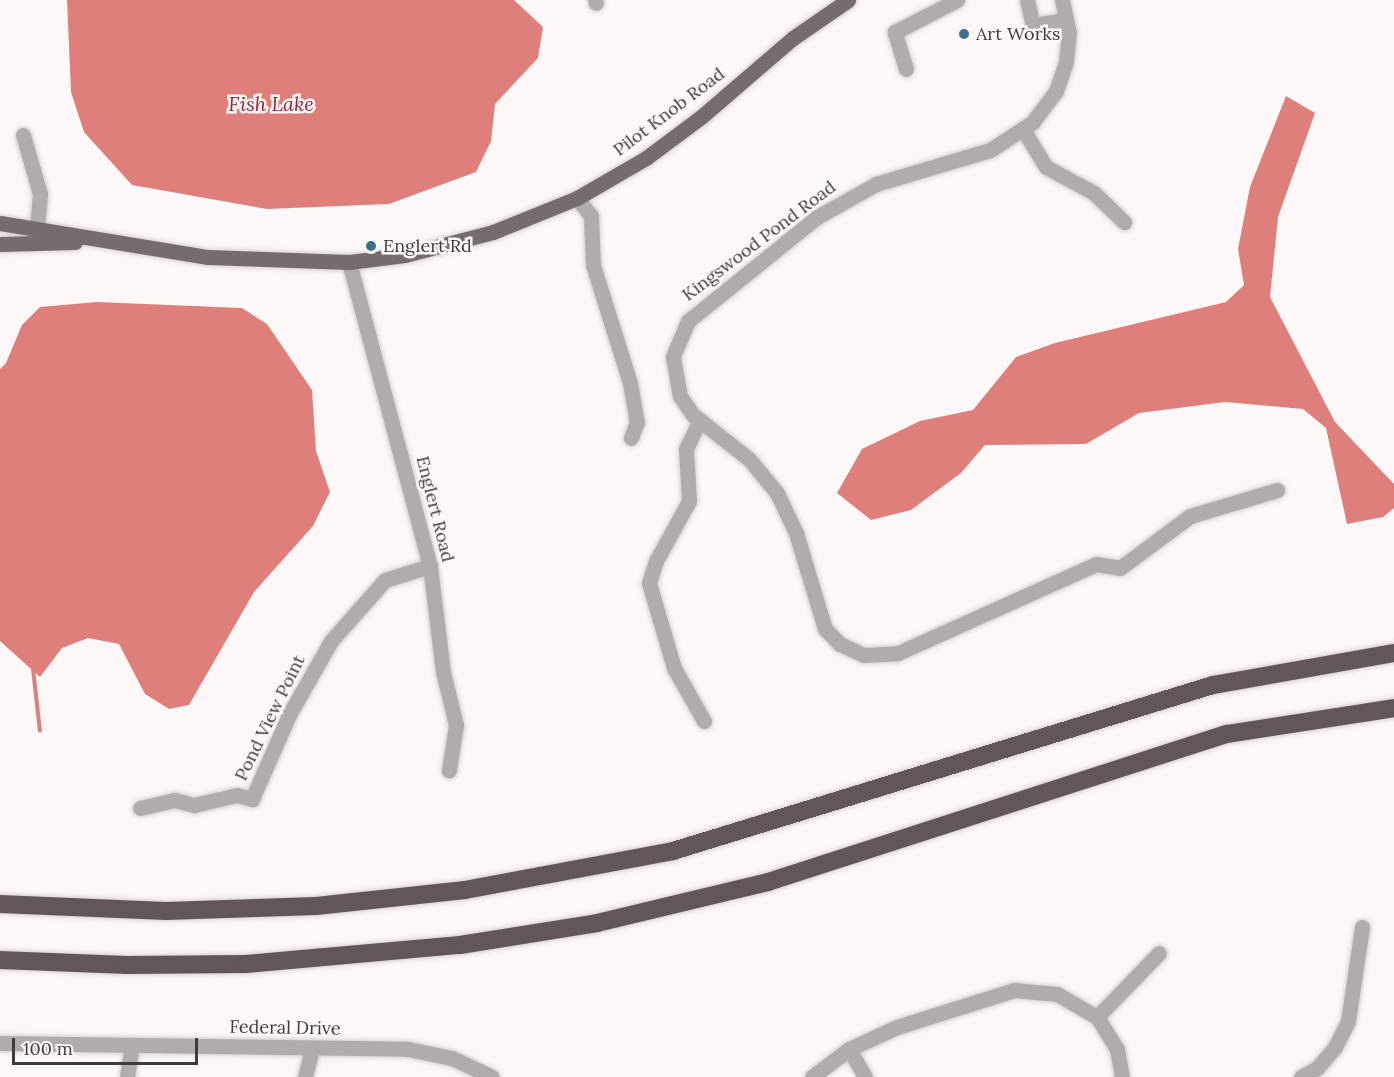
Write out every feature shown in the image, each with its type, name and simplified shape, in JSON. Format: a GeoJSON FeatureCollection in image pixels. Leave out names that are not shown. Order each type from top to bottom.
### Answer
{"type":"FeatureCollection","features":[{"type":"Feature","properties":{"kind":"highway"},"geometry":{"type":"LineString","coordinates":[[0,903],[178,910],[316,906],[465,890],[673,851],[1213,685],[1394,653]]}},
{"type":"Feature","properties":{"kind":"highway"},"geometry":{"type":"LineString","coordinates":[[0,960],[127,965],[246,964],[460,945],[597,923],[768,882],[1227,734],[1394,708]]}},
{"type":"Feature","properties":{"kind":"main road","name":"Pilot Knob Road"},"geometry":{"type":"LineString","coordinates":[[0,224],[37,228],[208,257],[349,262],[405,255],[493,232],[577,198],[646,158],[701,117],[793,38],[848,0]]}},
{"type":"Feature","properties":{"kind":"main road","name":"Pilot Knob Road"},"geometry":{"type":"LineString","coordinates":[[0,244],[108,241]]}},
{"type":"Feature","properties":{"kind":"street"},"geometry":{"type":"LineString","coordinates":[[906,69],[895,32],[957,0]]}},
{"type":"Feature","properties":{"kind":"street"},"geometry":{"type":"LineString","coordinates":[[1027,0],[1033,25],[1066,20]]}},
{"type":"Feature","properties":{"kind":"street","name":"Kingswood Pond Road"},"geometry":{"type":"LineString","coordinates":[[1062,0],[1068,47],[1062,76],[1050,102],[1024,131],[990,150],[854,193],[817,217],[699,309],[680,334],[673,357],[680,396],[700,420],[749,459],[777,493],[796,533],[825,629],[858,653],[878,657],[898,653],[1096,564],[1120,568],[1190,516],[1277,490]]}},
{"type":"Feature","properties":{"kind":"street"},"geometry":{"type":"LineString","coordinates":[[1024,131],[1046,167],[1094,193],[1124,222]]}},
{"type":"Feature","properties":{"kind":"street"},"geometry":{"type":"LineString","coordinates":[[23,135],[40,194],[37,228]]}},
{"type":"Feature","properties":{"kind":"street"},"geometry":{"type":"LineString","coordinates":[[577,198],[591,216],[593,266],[630,383],[637,422],[631,438]]}},
{"type":"Feature","properties":{"kind":"street","name":"Englert Road"},"geometry":{"type":"LineString","coordinates":[[349,262],[430,566],[443,672],[456,725],[449,770]]}},
{"type":"Feature","properties":{"kind":"street"},"geometry":{"type":"LineString","coordinates":[[700,420],[686,449],[690,501],[656,561],[649,583],[674,668],[704,720]]}},
{"type":"Feature","properties":{"kind":"street","name":"Pond View Point"},"geometry":{"type":"LineString","coordinates":[[140,808],[175,800],[194,805],[237,795],[252,799],[290,713],[331,641],[385,580],[430,566]]}},
{"type":"Feature","properties":{"kind":"street"},"geometry":{"type":"LineString","coordinates":[[1301,1077],[1317,1068],[1335,1047],[1348,1021],[1362,927]]}},
{"type":"Feature","properties":{"kind":"street"},"geometry":{"type":"LineString","coordinates":[[1097,1017],[1159,953]]}},
{"type":"Feature","properties":{"kind":"street"},"geometry":{"type":"LineString","coordinates":[[812,1077],[849,1049],[897,1027],[1014,990],[1057,994],[1097,1017],[1117,1049],[1122,1077]]}},
{"type":"Feature","properties":{"kind":"street","name":"Federal Drive"},"geometry":{"type":"LineString","coordinates":[[0,1043],[408,1050],[452,1058],[492,1077]]}},
{"type":"Feature","properties":{"kind":"street"},"geometry":{"type":"LineString","coordinates":[[127,1077],[132,1045]]}},
{"type":"Feature","properties":{"kind":"street"},"geometry":{"type":"LineString","coordinates":[[305,1077],[312,1048]]}},
{"type":"Feature","properties":{"kind":"street"},"geometry":{"type":"LineString","coordinates":[[849,1049],[866,1077]]}},
{"type":"Feature","properties":{"kind":"water","name":"Fish Lake"},"geometry":{"type":"Polygon","coordinates":[[[67,0],[514,0],[543,27],[538,58],[495,104],[491,141],[476,172],[389,204],[267,209],[132,185],[84,132],[71,92],[67,0]]]}},
{"type":"Feature","properties":{"kind":"water"},"geometry":{"type":"Polygon","coordinates":[[[1286,96],[1315,113],[1278,217],[1270,297],[1335,422],[1394,484],[1394,508],[1383,517],[1347,524],[1326,428],[1303,409],[1225,402],[1139,413],[1086,444],[985,445],[961,473],[911,510],[871,520],[837,493],[862,449],[920,421],[973,410],[1016,357],[1055,343],[1226,302],[1244,285],[1238,249],[1250,187],[1286,96]]]}},
{"type":"Feature","properties":{"kind":"water"},"geometry":{"type":"Polygon","coordinates":[[[97,302],[242,308],[267,324],[312,390],[316,451],[330,492],[313,526],[254,592],[189,705],[169,709],[145,694],[119,644],[88,638],[62,648],[40,677],[0,641],[0,369],[6,363],[22,325],[40,307],[97,302]]]}},
{"type":"Feature","properties":{"kind":"waterway"},"geometry":{"type":"LineString","coordinates":[[33,669],[40,731]]}},
{"type":"Feature","properties":{"kind":"place","name":"Art Works"},"geometry":{"type":"Point","coordinates":[964,34]}},
{"type":"Feature","properties":{"kind":"place","name":"Englert Rd"},"geometry":{"type":"Point","coordinates":[371,246]}}]}
